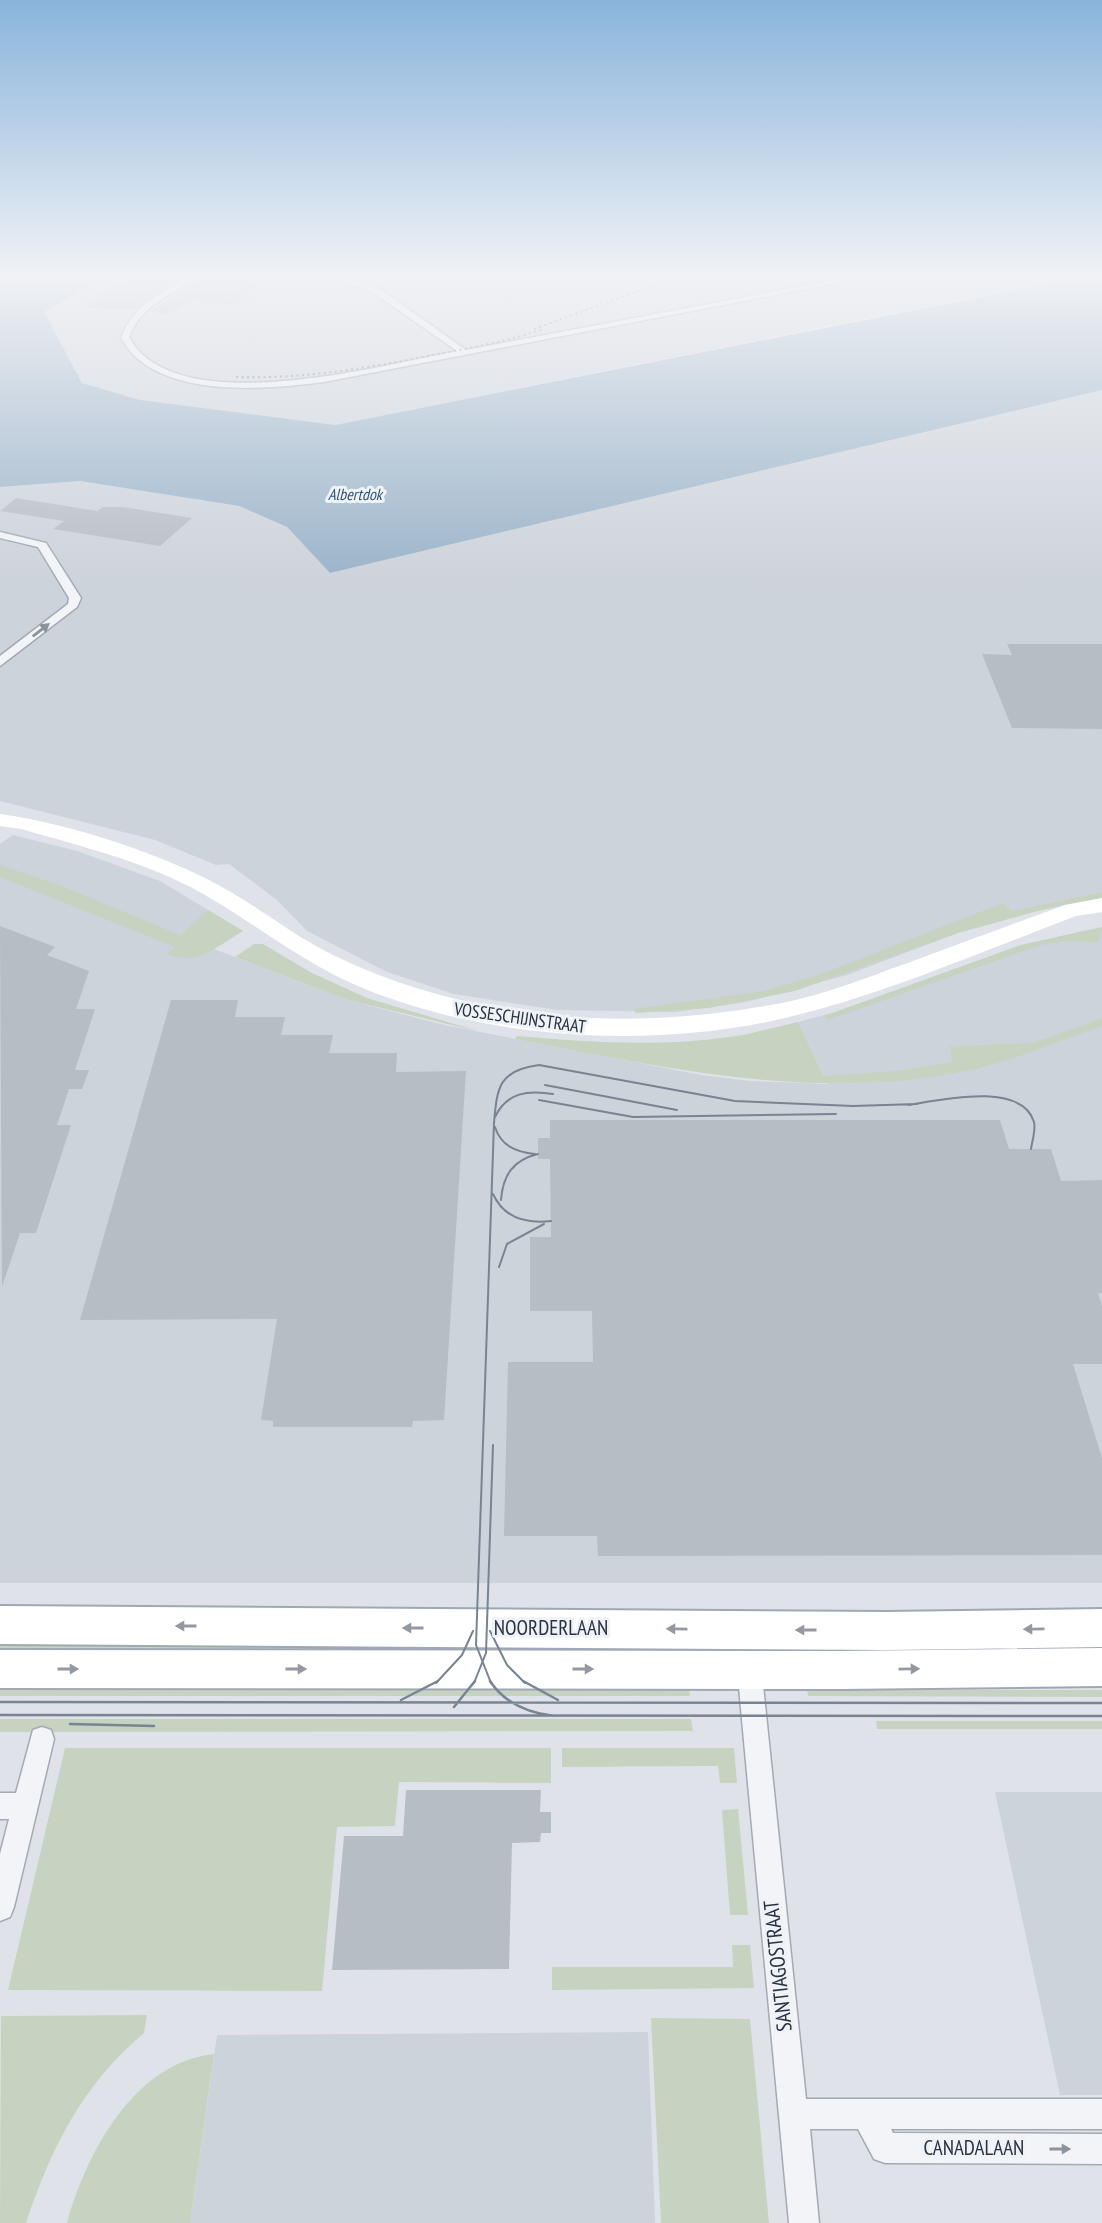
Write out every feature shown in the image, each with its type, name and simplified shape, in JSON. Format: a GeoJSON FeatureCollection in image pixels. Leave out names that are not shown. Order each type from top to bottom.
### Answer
{"type":"FeatureCollection","features":[{"type":"Feature","properties":{"kind":"main road","name":"NOORDERLAAN"},"geometry":{"type":"LineString","coordinates":[[0,1625],[746,1630],[1102,1629]]}},
{"type":"Feature","properties":{"kind":"main road"},"geometry":{"type":"LineString","coordinates":[[0,1669],[750,1670],[1102,1667]]}},
{"type":"Feature","properties":{"kind":"street"},"geometry":{"type":"LineString","coordinates":[[183,377],[253,385],[300,383],[333,377]]}},
{"type":"Feature","properties":{"kind":"street"},"geometry":{"type":"LineString","coordinates":[[0,535],[42,545],[74,594],[73,605],[0,662]]}},
{"type":"Feature","properties":{"kind":"street","name":"VOSSESCHIJNSTRAAT"},"geometry":{"type":"LineString","coordinates":[[0,820],[23,823],[151,861],[221,895],[305,950],[373,984],[451,1009],[542,1024],[656,1028],[719,1023],[783,1011],[848,993],[1072,910],[1102,905]]}},
{"type":"Feature","properties":{"kind":"street","name":"VOSSESCHIJNSTRAAT"},"geometry":{"type":"LineString","coordinates":[[1026,928],[1102,920]]}},
{"type":"Feature","properties":{"kind":"street","name":"SANTIAGOSTRAAT"},"geometry":{"type":"LineString","coordinates":[[746,1630],[804,2223]]}},
{"type":"Feature","properties":{"kind":"street"},"geometry":{"type":"LineString","coordinates":[[0,1907],[13,1806],[42,1740]]}},
{"type":"Feature","properties":{"kind":"street","name":"CANADALAAN"},"geometry":{"type":"LineString","coordinates":[[865,2113],[885,2148],[1102,2149]]}},
{"type":"Feature","properties":{"kind":"street","name":"CANADALAAN"},"geometry":{"type":"LineString","coordinates":[[793,2114],[1102,2114]]}},
{"type":"Feature","properties":{"kind":"shaded area"},"geometry":{"type":"Polygon","coordinates":[[[79,377],[576,377],[335,425],[140,400],[82,383],[79,377]]]}},
{"type":"Feature","properties":{"kind":"shaded area"},"geometry":{"type":"Polygon","coordinates":[[[1102,390],[1102,898],[1022,914],[958,933],[847,975],[746,1002],[676,1012],[557,1010],[454,994],[387,972],[307,931],[277,900],[229,864],[216,865],[155,840],[0,801],[0,487],[80,481],[239,506],[287,527],[330,573],[1102,390]]]}},
{"type":"Feature","properties":{"kind":"shaded area"},"geometry":{"type":"Polygon","coordinates":[[[13,835],[77,851],[160,881],[243,931],[214,949],[348,1000],[444,1025],[701,1075],[750,1081],[828,1084],[798,1022],[847,1009],[1021,945],[1102,927],[1102,1583],[0,1583],[0,844],[13,835]]]}},
{"type":"Feature","properties":{"kind":"shaded area"},"geometry":{"type":"Polygon","coordinates":[[[995,1792],[1102,1792],[1102,2095],[1060,2095],[995,1792]]]}},
{"type":"Feature","properties":{"kind":"shaded area"},"geometry":{"type":"Polygon","coordinates":[[[648,2032],[655,2223],[190,2223],[217,2035],[648,2032]]]}},
{"type":"Feature","properties":{"kind":"green space"},"geometry":{"type":"Polygon","coordinates":[[[0,865],[62,886],[180,935],[208,910],[243,931],[207,953],[188,958],[178,957],[167,954],[175,947],[0,877],[0,865]]]}},
{"type":"Feature","properties":{"kind":"green space"},"geometry":{"type":"Polygon","coordinates":[[[1102,892],[1102,898],[1056,906],[958,933],[795,991],[709,1008],[636,1013],[633,1009],[764,991],[818,975],[1003,903],[1012,911],[1102,892]]]}},
{"type":"Feature","properties":{"kind":"green space"},"geometry":{"type":"Polygon","coordinates":[[[1102,927],[1099,942],[1065,941],[1041,945],[828,1020],[824,1016],[1021,945],[1102,927]]]}},
{"type":"Feature","properties":{"kind":"green space"},"geometry":{"type":"Polygon","coordinates":[[[254,944],[263,944],[312,973],[367,998],[481,1032],[348,1000],[235,957],[254,944]]]}},
{"type":"Feature","properties":{"kind":"green space"},"geometry":{"type":"Polygon","coordinates":[[[1102,1018],[1102,1026],[983,1067],[909,1080],[852,1083],[740,1078],[627,1061],[515,1039],[517,1036],[597,1042],[676,1042],[738,1036],[798,1022],[824,1076],[895,1071],[952,1062],[950,1046],[1033,1043],[1102,1018]]]}},
{"type":"Feature","properties":{"kind":"green space"},"geometry":{"type":"Polygon","coordinates":[[[0,1636],[685,1637],[686,1653],[0,1653],[0,1636]]]}},
{"type":"Feature","properties":{"kind":"green space"},"geometry":{"type":"Polygon","coordinates":[[[389,1678],[419,1689],[689,1689],[690,1696],[0,1696],[0,1679],[389,1678]]]}},
{"type":"Feature","properties":{"kind":"green space"},"geometry":{"type":"Polygon","coordinates":[[[822,1678],[851,1690],[1102,1690],[1102,1697],[808,1696],[806,1679],[822,1678]]]}},
{"type":"Feature","properties":{"kind":"green space"},"geometry":{"type":"Polygon","coordinates":[[[0,1719],[691,1719],[693,1731],[0,1732],[0,1719]]]}},
{"type":"Feature","properties":{"kind":"green space"},"geometry":{"type":"Polygon","coordinates":[[[876,1721],[1102,1721],[1102,1729],[877,1729],[876,1721]]]}},
{"type":"Feature","properties":{"kind":"green space"},"geometry":{"type":"Polygon","coordinates":[[[65,1748],[551,1748],[551,1783],[399,1782],[395,1826],[337,1827],[322,1991],[8,1990],[65,1748]]]}},
{"type":"Feature","properties":{"kind":"green space"},"geometry":{"type":"Polygon","coordinates":[[[562,1748],[734,1748],[737,1783],[720,1783],[718,1766],[562,1767],[562,1748]]]}},
{"type":"Feature","properties":{"kind":"green space"},"geometry":{"type":"Polygon","coordinates":[[[738,1809],[748,1915],[730,1915],[722,1810],[738,1809]]]}},
{"type":"Feature","properties":{"kind":"green space"},"geometry":{"type":"Polygon","coordinates":[[[732,1945],[750,1945],[754,1988],[552,1990],[552,1967],[733,1967],[732,1945]]]}},
{"type":"Feature","properties":{"kind":"green space"},"geometry":{"type":"Polygon","coordinates":[[[147,2015],[144,2033],[103,2074],[86,2096],[58,2143],[26,2223],[0,2223],[1,2016],[147,2015]]]}},
{"type":"Feature","properties":{"kind":"green space"},"geometry":{"type":"Polygon","coordinates":[[[651,2018],[750,2019],[769,2223],[661,2223],[651,2018]]]}},
{"type":"Feature","properties":{"kind":"green space"},"geometry":{"type":"Polygon","coordinates":[[[214,2054],[190,2223],[67,2223],[75,2196],[101,2141],[137,2093],[160,2074],[185,2061],[214,2054]]]}},
{"type":"Feature","properties":{"kind":"water","name":"Albertdok"},"geometry":{"type":"Polygon","coordinates":[[[0,377],[79,377],[82,383],[140,400],[335,425],[579,377],[1102,377],[1102,390],[330,573],[287,527],[239,506],[80,481],[0,487],[0,377]]]}},
{"type":"Feature","properties":{"kind":"building"},"geometry":{"type":"Polygon","coordinates":[[[16,498],[97,511],[103,507],[123,507],[192,518],[160,546],[53,529],[64,521],[0,511],[16,498]]]}},
{"type":"Feature","properties":{"kind":"building"},"geometry":{"type":"Polygon","coordinates":[[[1007,644],[1102,644],[1102,729],[1012,728],[982,654],[1012,655],[1007,644]]]}},
{"type":"Feature","properties":{"kind":"building"},"geometry":{"type":"Polygon","coordinates":[[[0,926],[55,947],[47,955],[89,971],[76,1009],[95,1009],[75,1070],[89,1070],[82,1089],[69,1089],[57,1125],[71,1125],[36,1233],[20,1233],[2,1287],[0,926]]]}},
{"type":"Feature","properties":{"kind":"building"},"geometry":{"type":"Polygon","coordinates":[[[171,1000],[238,1000],[235,1017],[285,1017],[281,1035],[333,1035],[329,1053],[397,1053],[396,1072],[466,1071],[444,1420],[413,1421],[412,1427],[273,1427],[273,1421],[261,1420],[277,1319],[80,1320],[171,1000]]]}},
{"type":"Feature","properties":{"kind":"building"},"geometry":{"type":"Polygon","coordinates":[[[550,1120],[1000,1120],[1009,1149],[1051,1149],[1061,1181],[1102,1180],[1102,1293],[1098,1293],[1102,1306],[1102,1364],[1073,1364],[1102,1458],[1102,1555],[598,1556],[597,1536],[504,1536],[508,1362],[593,1362],[592,1311],[530,1311],[530,1237],[551,1237],[550,1159],[538,1159],[538,1138],[550,1138],[550,1120]]]}},
{"type":"Feature","properties":{"kind":"building"},"geometry":{"type":"Polygon","coordinates":[[[406,1790],[541,1790],[540,1812],[551,1812],[551,1833],[541,1833],[540,1842],[512,1843],[509,1969],[332,1970],[344,1836],[403,1836],[406,1790]]]}},
{"type":"Feature","properties":{"kind":"tram line"},"geometry":{"type":"LineString","coordinates":[[483,1662],[476,1645],[494,1123],[497,1099],[503,1082],[516,1071],[539,1065],[735,1101],[853,1106],[915,1104]]}},
{"type":"Feature","properties":{"kind":"tram line"},"geometry":{"type":"LineString","coordinates":[[545,1085],[677,1110]]}},
{"type":"Feature","properties":{"kind":"tram line"},"geometry":{"type":"LineString","coordinates":[[495,1117],[506,1102],[519,1095],[535,1092],[553,1094]]}},
{"type":"Feature","properties":{"kind":"tram line"},"geometry":{"type":"LineString","coordinates":[[915,1104],[979,1096],[1014,1101],[1026,1109],[1034,1122],[1031,1149]]}},
{"type":"Feature","properties":{"kind":"tram line"},"geometry":{"type":"LineString","coordinates":[[539,1100],[633,1117],[836,1114]]}},
{"type":"Feature","properties":{"kind":"tram line"},"geometry":{"type":"LineString","coordinates":[[909,1105],[915,1104]]}},
{"type":"Feature","properties":{"kind":"tram line"},"geometry":{"type":"LineString","coordinates":[[495,1127],[501,1139],[510,1147],[535,1154]]}},
{"type":"Feature","properties":{"kind":"tram line"},"geometry":{"type":"LineString","coordinates":[[501,1200],[504,1183],[511,1170],[522,1160],[538,1154]]}},
{"type":"Feature","properties":{"kind":"tram line"},"geometry":{"type":"LineString","coordinates":[[493,1194],[503,1209],[517,1218],[551,1221]]}},
{"type":"Feature","properties":{"kind":"tram line"},"geometry":{"type":"LineString","coordinates":[[499,1267],[507,1244],[544,1224]]}},
{"type":"Feature","properties":{"kind":"tram line"},"geometry":{"type":"LineString","coordinates":[[483,1662],[486,1653],[493,1445]]}},
{"type":"Feature","properties":{"kind":"tram line"},"geometry":{"type":"LineString","coordinates":[[438,1681],[462,1655],[473,1631]]}},
{"type":"Feature","properties":{"kind":"tram line"},"geometry":{"type":"LineString","coordinates":[[490,1631],[507,1665],[523,1681]]}},
{"type":"Feature","properties":{"kind":"tram line"},"geometry":{"type":"LineString","coordinates":[[475,1681],[483,1662]]}},
{"type":"Feature","properties":{"kind":"tram line"},"geometry":{"type":"LineString","coordinates":[[483,1662],[490,1682]]}},
{"type":"Feature","properties":{"kind":"tram line"},"geometry":{"type":"LineString","coordinates":[[401,1700],[438,1681]]}},
{"type":"Feature","properties":{"kind":"tram line"},"geometry":{"type":"LineString","coordinates":[[458,1702],[475,1681]]}},
{"type":"Feature","properties":{"kind":"tram line"},"geometry":{"type":"LineString","coordinates":[[523,1681],[558,1700]]}},
{"type":"Feature","properties":{"kind":"tram line"},"geometry":{"type":"LineString","coordinates":[[490,1682],[512,1702]]}},
{"type":"Feature","properties":{"kind":"tram line"},"geometry":{"type":"LineString","coordinates":[[0,1702],[458,1702]]}},
{"type":"Feature","properties":{"kind":"tram line"},"geometry":{"type":"LineString","coordinates":[[454,1707],[458,1702]]}},
{"type":"Feature","properties":{"kind":"tram line"},"geometry":{"type":"LineString","coordinates":[[458,1702],[512,1702]]}},
{"type":"Feature","properties":{"kind":"tram line"},"geometry":{"type":"LineString","coordinates":[[512,1702],[1102,1703]]}},
{"type":"Feature","properties":{"kind":"tram line"},"geometry":{"type":"LineString","coordinates":[[512,1702],[552,1716]]}},
{"type":"Feature","properties":{"kind":"tram line"},"geometry":{"type":"LineString","coordinates":[[0,1715],[552,1716]]}},
{"type":"Feature","properties":{"kind":"tram line"},"geometry":{"type":"LineString","coordinates":[[552,1716],[1102,1716]]}},
{"type":"Feature","properties":{"kind":"tram line"},"geometry":{"type":"LineString","coordinates":[[70,1724],[154,1726]]}},
{"type":"Feature","properties":{"kind":"railway"},"geometry":{"type":"LineString","coordinates":[[236,377],[248,377]]}}]}
